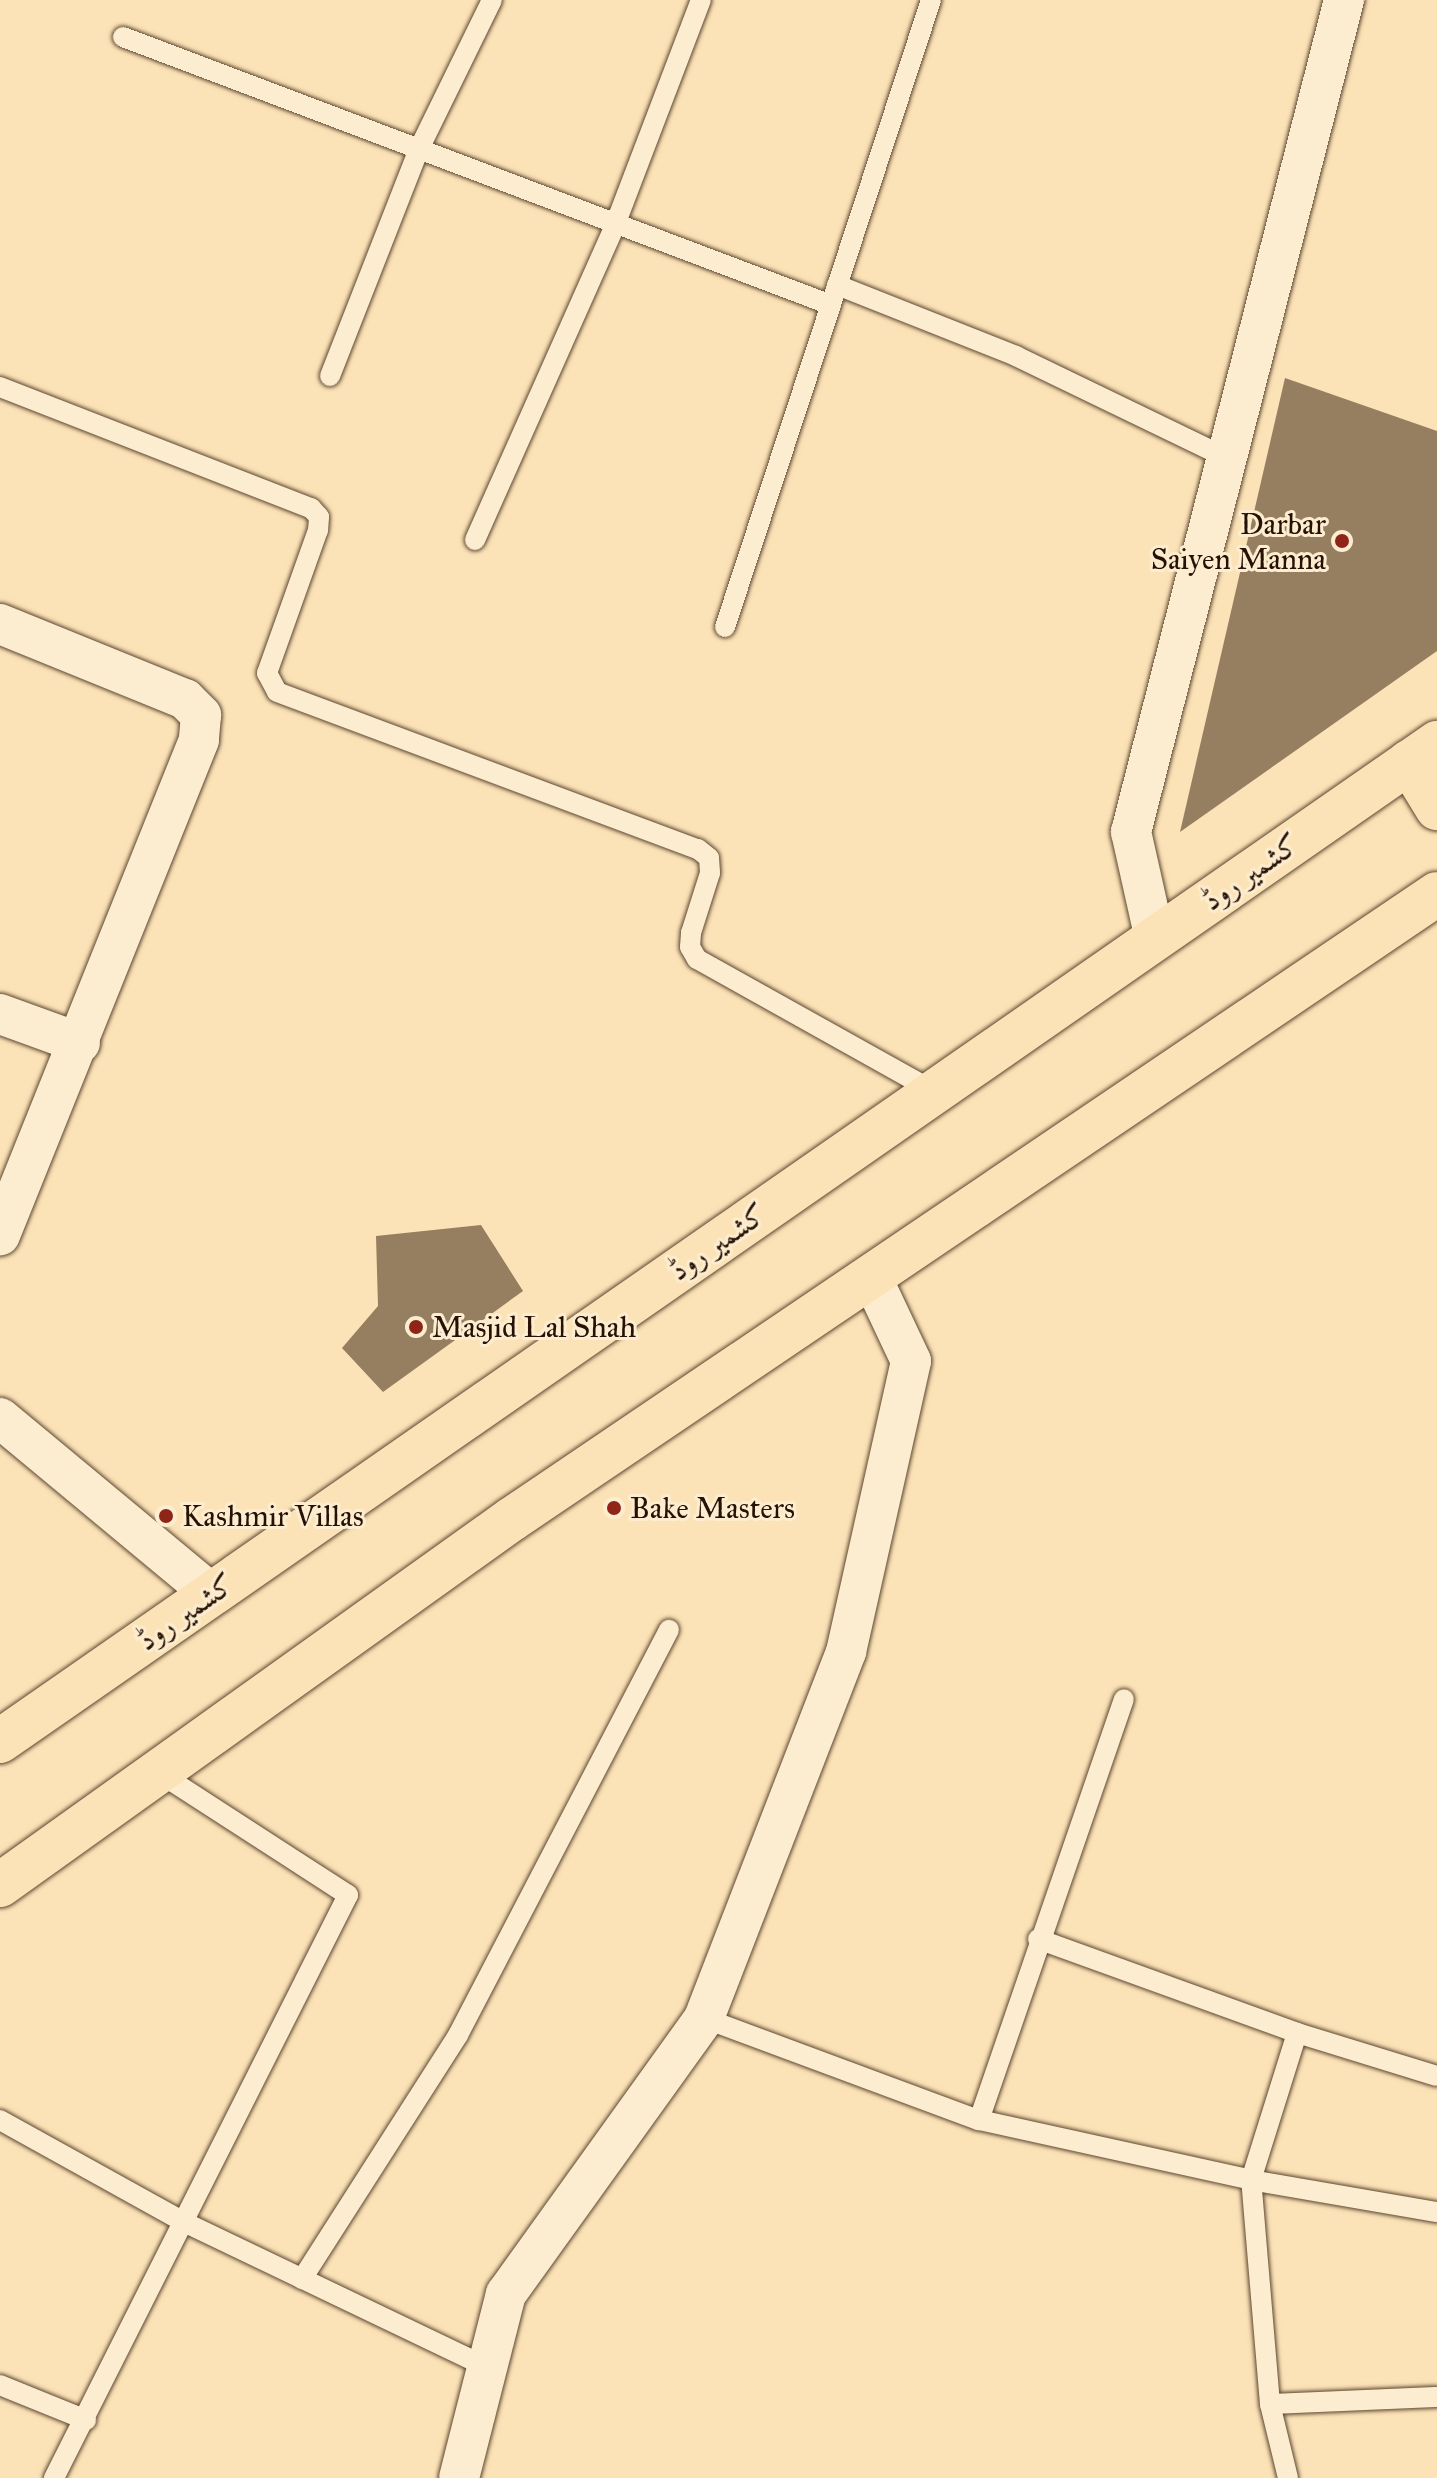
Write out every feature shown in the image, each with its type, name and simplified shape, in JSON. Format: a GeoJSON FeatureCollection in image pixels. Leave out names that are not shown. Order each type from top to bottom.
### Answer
{"type":"FeatureCollection","features":[{"type":"Feature","properties":{"kind":"main road","name":"کشمیر روڈ"},"geometry":{"type":"LineString","coordinates":[[0,1741],[1423,752]]}},
{"type":"Feature","properties":{"kind":"main road"},"geometry":{"type":"LineString","coordinates":[[1423,752],[1437,808]]}},
{"type":"Feature","properties":{"kind":"main road"},"geometry":{"type":"LineString","coordinates":[[0,1885],[296,1678],[512,1519],[1437,894]]}},
{"type":"Feature","properties":{"kind":"street"},"geometry":{"type":"LineString","coordinates":[[1155,939],[1131,832],[1344,0]]}},
{"type":"Feature","properties":{"kind":"street"},"geometry":{"type":"LineString","coordinates":[[0,624],[185,699],[201,715],[199,740],[80,1043],[0,1235]]}},
{"type":"Feature","properties":{"kind":"street"},"geometry":{"type":"LineString","coordinates":[[0,1014],[80,1043]]}},
{"type":"Feature","properties":{"kind":"street"},"geometry":{"type":"LineString","coordinates":[[459,2478],[506,2294],[704,2018],[846,1652],[911,1361],[871,1276]]}},
{"type":"Feature","properties":{"kind":"street"},"geometry":{"type":"LineString","coordinates":[[0,1418],[212,1594]]}},
{"type":"Feature","properties":{"kind":"lane"},"geometry":{"type":"LineString","coordinates":[[330,376],[418,151],[492,0]]}},
{"type":"Feature","properties":{"kind":"lane"},"geometry":{"type":"LineString","coordinates":[[475,540],[615,225],[701,0]]}},
{"type":"Feature","properties":{"kind":"lane"},"geometry":{"type":"LineString","coordinates":[[725,627],[931,0]]}},
{"type":"Feature","properties":{"kind":"lane"},"geometry":{"type":"LineString","coordinates":[[123,37],[615,225],[1016,356],[1227,458]]}},
{"type":"Feature","properties":{"kind":"lane"},"geometry":{"type":"LineString","coordinates":[[0,387],[311,508],[319,517],[318,530],[267,673],[277,692],[698,849],[709,858],[710,873],[691,933],[690,947],[697,959],[935,1092]]}},
{"type":"Feature","properties":{"kind":"lane"},"geometry":{"type":"LineString","coordinates":[[302,2279],[458,2035],[669,1630]]}},
{"type":"Feature","properties":{"kind":"lane"},"geometry":{"type":"LineString","coordinates":[[979,2120],[1038,1939],[1124,1699]]}},
{"type":"Feature","properties":{"kind":"lane"},"geometry":{"type":"LineString","coordinates":[[54,2478],[86,2420],[348,1895],[158,1772]]}},
{"type":"Feature","properties":{"kind":"lane"},"geometry":{"type":"LineString","coordinates":[[1038,1939],[1297,2033],[1437,2076]]}},
{"type":"Feature","properties":{"kind":"lane"},"geometry":{"type":"LineString","coordinates":[[704,2018],[979,2120],[1251,2180],[1437,2212]]}},
{"type":"Feature","properties":{"kind":"lane"},"geometry":{"type":"LineString","coordinates":[[1288,2478],[1270,2404],[1251,2180],[1297,2033]]}},
{"type":"Feature","properties":{"kind":"lane"},"geometry":{"type":"LineString","coordinates":[[0,2120],[184,2222],[487,2367]]}},
{"type":"Feature","properties":{"kind":"lane"},"geometry":{"type":"LineString","coordinates":[[0,2385],[86,2420]]}},
{"type":"Feature","properties":{"kind":"lane"},"geometry":{"type":"LineString","coordinates":[[1270,2404],[1437,2397]]}},
{"type":"Feature","properties":{"kind":"building","name":"Darbar Saiyen Manna"},"geometry":{"type":"Polygon","coordinates":[[[1285,378],[1437,431],[1437,651],[1180,832],[1285,378]]]}},
{"type":"Feature","properties":{"kind":"building","name":"Masjid Lal Shah"},"geometry":{"type":"Polygon","coordinates":[[[481,1225],[523,1291],[383,1392],[342,1348],[378,1306],[376,1236],[481,1225]]]}},
{"type":"Feature","properties":{"kind":"place","name":"Darbar Saiyen Manna"},"geometry":{"type":"Point","coordinates":[1342,541]}},
{"type":"Feature","properties":{"kind":"place","name":"Masjid Lal Shah"},"geometry":{"type":"Point","coordinates":[416,1327]}},
{"type":"Feature","properties":{"kind":"place","name":"Bake Masters"},"geometry":{"type":"Point","coordinates":[614,1508]}},
{"type":"Feature","properties":{"kind":"place","name":"Kashmir Villas"},"geometry":{"type":"Point","coordinates":[166,1516]}}]}
